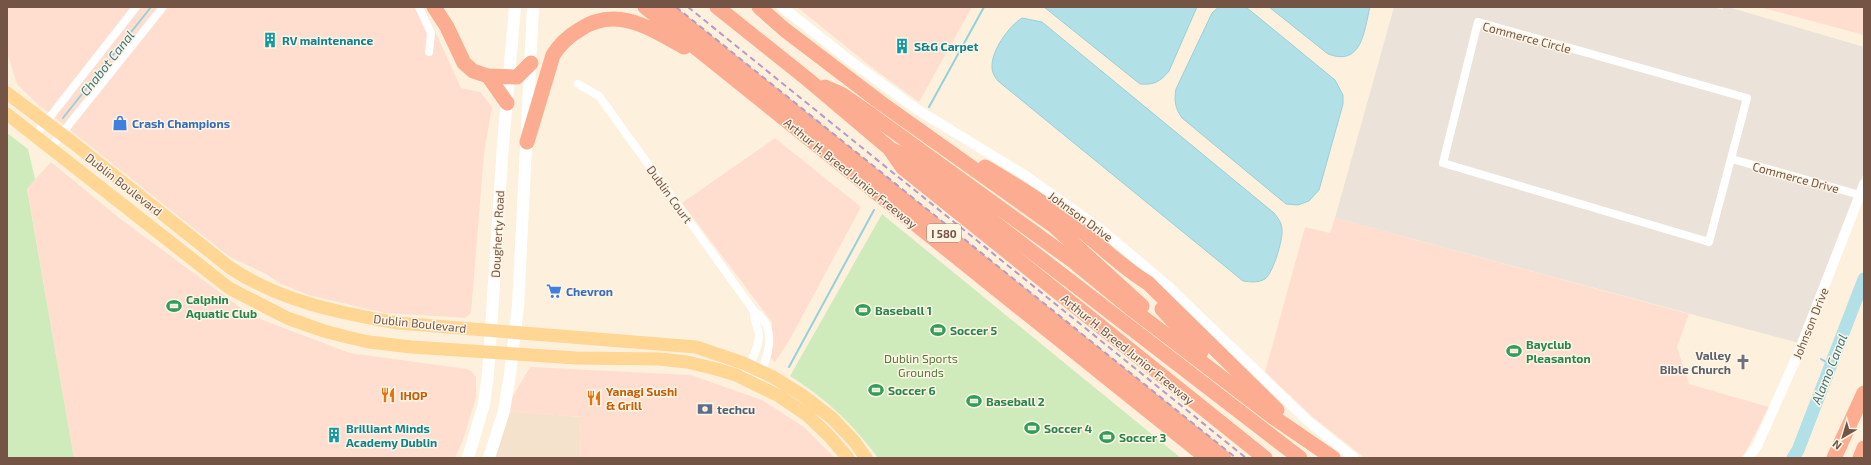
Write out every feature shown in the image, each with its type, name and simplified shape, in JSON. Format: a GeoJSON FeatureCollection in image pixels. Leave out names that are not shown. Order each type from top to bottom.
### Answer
{"type":"FeatureCollection","features":[{"type":"Feature","properties":{"kind":"highway"},"geometry":{"type":"LineString","coordinates":[[434,7],[447,27],[464,62],[473,70],[488,76],[517,78],[531,63]]}},
{"type":"Feature","properties":{"kind":"highway"},"geometry":{"type":"LineString","coordinates":[[636,7],[666,24]]}},
{"type":"Feature","properties":{"kind":"highway","name":"Arthur H. Breed Junior Freeway"},"geometry":{"type":"LineString","coordinates":[[645,7],[1207,458]]}},
{"type":"Feature","properties":{"kind":"highway","name":"I 580"},"geometry":{"type":"LineString","coordinates":[[664,7],[1224,458]]}},
{"type":"Feature","properties":{"kind":"highway","name":"Arthur H. Breed Junior Freeway"},"geometry":{"type":"LineString","coordinates":[[717,7],[806,78],[889,148],[903,168],[1265,458]]}},
{"type":"Feature","properties":{"kind":"highway"},"geometry":{"type":"LineString","coordinates":[[759,7],[792,35],[924,134],[1054,226],[1131,302],[1173,339],[1273,417],[1332,458]]}},
{"type":"Feature","properties":{"kind":"highway"},"geometry":{"type":"LineString","coordinates":[[527,142],[552,56],[559,45],[568,36],[591,23],[606,18],[618,18],[632,22],[662,35],[688,50],[704,55]]}},
{"type":"Feature","properties":{"kind":"highway"},"geometry":{"type":"LineString","coordinates":[[488,76],[507,103]]}},
{"type":"Feature","properties":{"kind":"highway"},"geometry":{"type":"LineString","coordinates":[[806,78],[841,94],[1131,302]]}},
{"type":"Feature","properties":{"kind":"highway"},"geometry":{"type":"LineString","coordinates":[[924,134],[1009,181],[1045,204],[1076,226],[1134,275],[1202,354],[1297,453]]}},
{"type":"Feature","properties":{"kind":"highway"},"geometry":{"type":"LineString","coordinates":[[889,148],[910,158],[1297,453]]}},
{"type":"Feature","properties":{"kind":"highway"},"geometry":{"type":"LineString","coordinates":[[1134,275],[1148,283],[1164,298],[1297,430],[1329,458]]}},
{"type":"Feature","properties":{"kind":"highway"},"geometry":{"type":"LineString","coordinates":[[1834,458],[1864,393]]}},
{"type":"Feature","properties":{"kind":"highway"},"geometry":{"type":"LineString","coordinates":[[1860,458],[1864,448]]}},
{"type":"Feature","properties":{"kind":"main road","name":"Dougherty Road"},"geometry":{"type":"LineString","coordinates":[[468,458],[484,404],[491,330],[503,145],[515,7]]}},
{"type":"Feature","properties":{"kind":"main road","name":"Dougherty Road"},"geometry":{"type":"LineString","coordinates":[[489,458],[504,411],[515,332],[527,142],[533,7]]}},
{"type":"Feature","properties":{"kind":"main road","name":"Dublin Boulevard"},"geometry":{"type":"LineString","coordinates":[[7,93],[229,267],[246,278],[279,294],[357,316],[398,323],[696,348],[725,356],[762,372],[796,391],[820,408],[854,441],[866,458]]}},
{"type":"Feature","properties":{"kind":"main road","name":"Dublin Boulevard"},"geometry":{"type":"LineString","coordinates":[[7,114],[229,288],[287,318],[324,331],[369,342],[489,353],[576,358],[659,359],[687,362],[716,369],[743,379],[780,396],[806,415],[829,436],[848,458]]}},
{"type":"Feature","properties":{"kind":"main road"},"geometry":{"type":"LineString","coordinates":[[229,288],[239,285],[270,300],[279,294]]}},
{"type":"Feature","properties":{"kind":"street"},"geometry":{"type":"LineString","coordinates":[[35,136],[136,7]]}},
{"type":"Feature","properties":{"kind":"street"},"geometry":{"type":"LineString","coordinates":[[50,148],[163,7]]}},
{"type":"Feature","properties":{"kind":"street"},"geometry":{"type":"LineString","coordinates":[[419,7],[430,33],[428,52]]}},
{"type":"Feature","properties":{"kind":"street","name":"Johnson Drive"},"geometry":{"type":"LineString","coordinates":[[782,7],[848,59],[912,106],[951,132],[1026,176],[1098,227],[1167,285],[1308,421],[1354,458]]}},
{"type":"Feature","properties":{"kind":"street","name":"Commerce Circle"},"geometry":{"type":"LineString","coordinates":[[1478,22],[1747,98],[1732,159],[1709,242],[1443,163],[1478,22]]}},
{"type":"Feature","properties":{"kind":"street","name":"Dublin Court"},"geometry":{"type":"LineString","coordinates":[[578,84],[599,96],[754,311],[761,316],[767,326],[770,342],[766,361],[756,385]]}},
{"type":"Feature","properties":{"kind":"street","name":"Commerce Drive"},"geometry":{"type":"LineString","coordinates":[[1732,159],[1860,195]]}},
{"type":"Feature","properties":{"kind":"street","name":"Johnson Drive"},"geometry":{"type":"LineString","coordinates":[[1748,458],[1757,446],[1798,354],[1864,184]]}},
{"type":"Feature","properties":{"kind":"street","name":"Dublin Court"},"geometry":{"type":"LineString","coordinates":[[743,379],[754,354],[759,335],[753,318],[754,311]]}},
{"type":"Feature","properties":{"kind":"shaded area"},"geometry":{"type":"Polygon","coordinates":[[[7,7],[424,7],[461,88],[480,92],[492,107],[484,154],[471,313],[465,318],[385,313],[309,295],[281,284],[264,273],[230,257],[35,102],[17,84],[7,53],[7,7]]]}},
{"type":"Feature","properties":{"kind":"shaded area"},"geometry":{"type":"Polygon","coordinates":[[[797,7],[972,7],[919,102],[870,66],[797,7]]]}},
{"type":"Feature","properties":{"kind":"shaded area"},"geometry":{"type":"Polygon","coordinates":[[[1394,7],[1714,7],[1723,10],[1723,8],[1728,7],[1864,47],[1864,172],[1799,343],[1335,218],[1394,7]]]}},
{"type":"Feature","properties":{"kind":"shaded area"},"geometry":{"type":"Polygon","coordinates":[[[1759,7],[1864,7],[1864,35],[1759,7]]]}},
{"type":"Feature","properties":{"kind":"shaded area"},"geometry":{"type":"Polygon","coordinates":[[[775,138],[861,207],[789,341],[775,362],[770,358],[772,322],[682,203],[775,138]]]}},
{"type":"Feature","properties":{"kind":"shaded area"},"geometry":{"type":"Polygon","coordinates":[[[51,162],[123,221],[252,316],[350,353],[467,369],[471,371],[476,377],[476,397],[463,440],[455,458],[74,458],[27,188],[51,162]]]}},
{"type":"Feature","properties":{"kind":"shaded area"},"geometry":{"type":"Polygon","coordinates":[[[1335,218],[1689,314],[1677,347],[1689,384],[1769,407],[1745,453],[1740,458],[1365,458],[1314,418],[1265,372],[1305,227],[1330,233],[1335,218]]]}},
{"type":"Feature","properties":{"kind":"shaded area"},"geometry":{"type":"Polygon","coordinates":[[[530,367],[691,375],[762,400],[804,427],[835,458],[579,458],[581,417],[504,411],[530,367]]]}},
{"type":"Feature","properties":{"kind":"shaded area"},"geometry":{"type":"Polygon","coordinates":[[[504,411],[581,417],[579,458],[489,458],[504,411]]]}},
{"type":"Feature","properties":{"kind":"green space"},"geometry":{"type":"Polygon","coordinates":[[[7,133],[28,149],[35,179],[27,189],[74,458],[7,458],[7,133]]]}},
{"type":"Feature","properties":{"kind":"green space","name":"Dublin Sports Grounds"},"geometry":{"type":"Polygon","coordinates":[[[882,214],[1181,458],[878,458],[838,412],[790,376],[882,214]]]}},
{"type":"Feature","properties":{"kind":"water"},"geometry":{"type":"Polygon","coordinates":[[[1044,7],[1197,7],[1169,71],[1163,78],[1156,82],[1140,84],[1044,7]]]}},
{"type":"Feature","properties":{"kind":"water"},"geometry":{"type":"Polygon","coordinates":[[[1219,7],[1246,7],[1335,80],[1343,95],[1343,104],[1319,190],[1309,201],[1298,205],[1286,204],[1182,118],[1176,108],[1176,89],[1212,13],[1219,7]]]}},
{"type":"Feature","properties":{"kind":"water"},"geometry":{"type":"Polygon","coordinates":[[[1269,7],[1370,7],[1360,44],[1355,51],[1348,56],[1339,57],[1328,54],[1269,7]]]}},
{"type":"Feature","properties":{"kind":"water"},"geometry":{"type":"Polygon","coordinates":[[[1022,18],[1042,22],[1274,213],[1281,223],[1282,235],[1274,263],[1265,279],[1257,282],[1243,281],[998,81],[992,69],[994,54],[1007,33],[1022,18]]]}},
{"type":"Feature","properties":{"kind":"waterway","name":"Chabot Canal"},"geometry":{"type":"LineString","coordinates":[[63,118],[151,7]]}},
{"type":"Feature","properties":{"kind":"waterway"},"geometry":{"type":"LineString","coordinates":[[929,107],[984,7]]}},
{"type":"Feature","properties":{"kind":"waterway"},"geometry":{"type":"LineString","coordinates":[[789,367],[874,210]]}},
{"type":"Feature","properties":{"kind":"waterway","name":"Alamo Canal"},"geometry":{"type":"LineString","coordinates":[[1793,458],[1798,450],[1864,279]]}},
{"type":"Feature","properties":{"kind":"waterway"},"geometry":{"type":"LineString","coordinates":[[1821,359],[1831,365]]}},
{"type":"Feature","properties":{"kind":"railway"},"geometry":{"type":"LineString","coordinates":[[676,7],[1236,458]]}},
{"type":"Feature","properties":{"kind":"railway"},"geometry":{"type":"LineString","coordinates":[[688,7],[1246,458]]}},
{"type":"Feature","properties":{"kind":"place","name":"RV maintenance"},"geometry":{"type":"Point","coordinates":[270,40]}},
{"type":"Feature","properties":{"kind":"place","name":"S&G Carpet"},"geometry":{"type":"Point","coordinates":[902,46]}},
{"type":"Feature","properties":{"kind":"place","name":"Crash Champions"},"geometry":{"type":"Point","coordinates":[120,123]}},
{"type":"Feature","properties":{"kind":"place","name":"Chevron"},"geometry":{"type":"Point","coordinates":[554,291]}},
{"type":"Feature","properties":{"kind":"place","name":"Calphin Aquatic Club"},"geometry":{"type":"Point","coordinates":[174,306]}},
{"type":"Feature","properties":{"kind":"place","name":"Baseball 1"},"geometry":{"type":"Point","coordinates":[863,310]}},
{"type":"Feature","properties":{"kind":"place","name":"Soccer 5"},"geometry":{"type":"Point","coordinates":[938,330]}},
{"type":"Feature","properties":{"kind":"place","name":"Bayclub Pleasanton"},"geometry":{"type":"Point","coordinates":[1514,351]}},
{"type":"Feature","properties":{"kind":"place","name":"Valley Bible Church"},"geometry":{"type":"Point","coordinates":[1743,362]}},
{"type":"Feature","properties":{"kind":"place","name":"Soccer 6"},"geometry":{"type":"Point","coordinates":[876,390]}},
{"type":"Feature","properties":{"kind":"place","name":"IHOP"},"geometry":{"type":"Point","coordinates":[388,395]}},
{"type":"Feature","properties":{"kind":"place","name":"Yanagi Sushi & Grill"},"geometry":{"type":"Point","coordinates":[594,398]}},
{"type":"Feature","properties":{"kind":"place","name":"Baseball 2"},"geometry":{"type":"Point","coordinates":[974,401]}},
{"type":"Feature","properties":{"kind":"place","name":"techcu"},"geometry":{"type":"Point","coordinates":[705,409]}},
{"type":"Feature","properties":{"kind":"place","name":"Soccer 4"},"geometry":{"type":"Point","coordinates":[1032,428]}},
{"type":"Feature","properties":{"kind":"place","name":"Brilliant Minds Academy Dublin"},"geometry":{"type":"Point","coordinates":[334,435]}},
{"type":"Feature","properties":{"kind":"place","name":"Soccer 3"},"geometry":{"type":"Point","coordinates":[1107,437]}}]}
